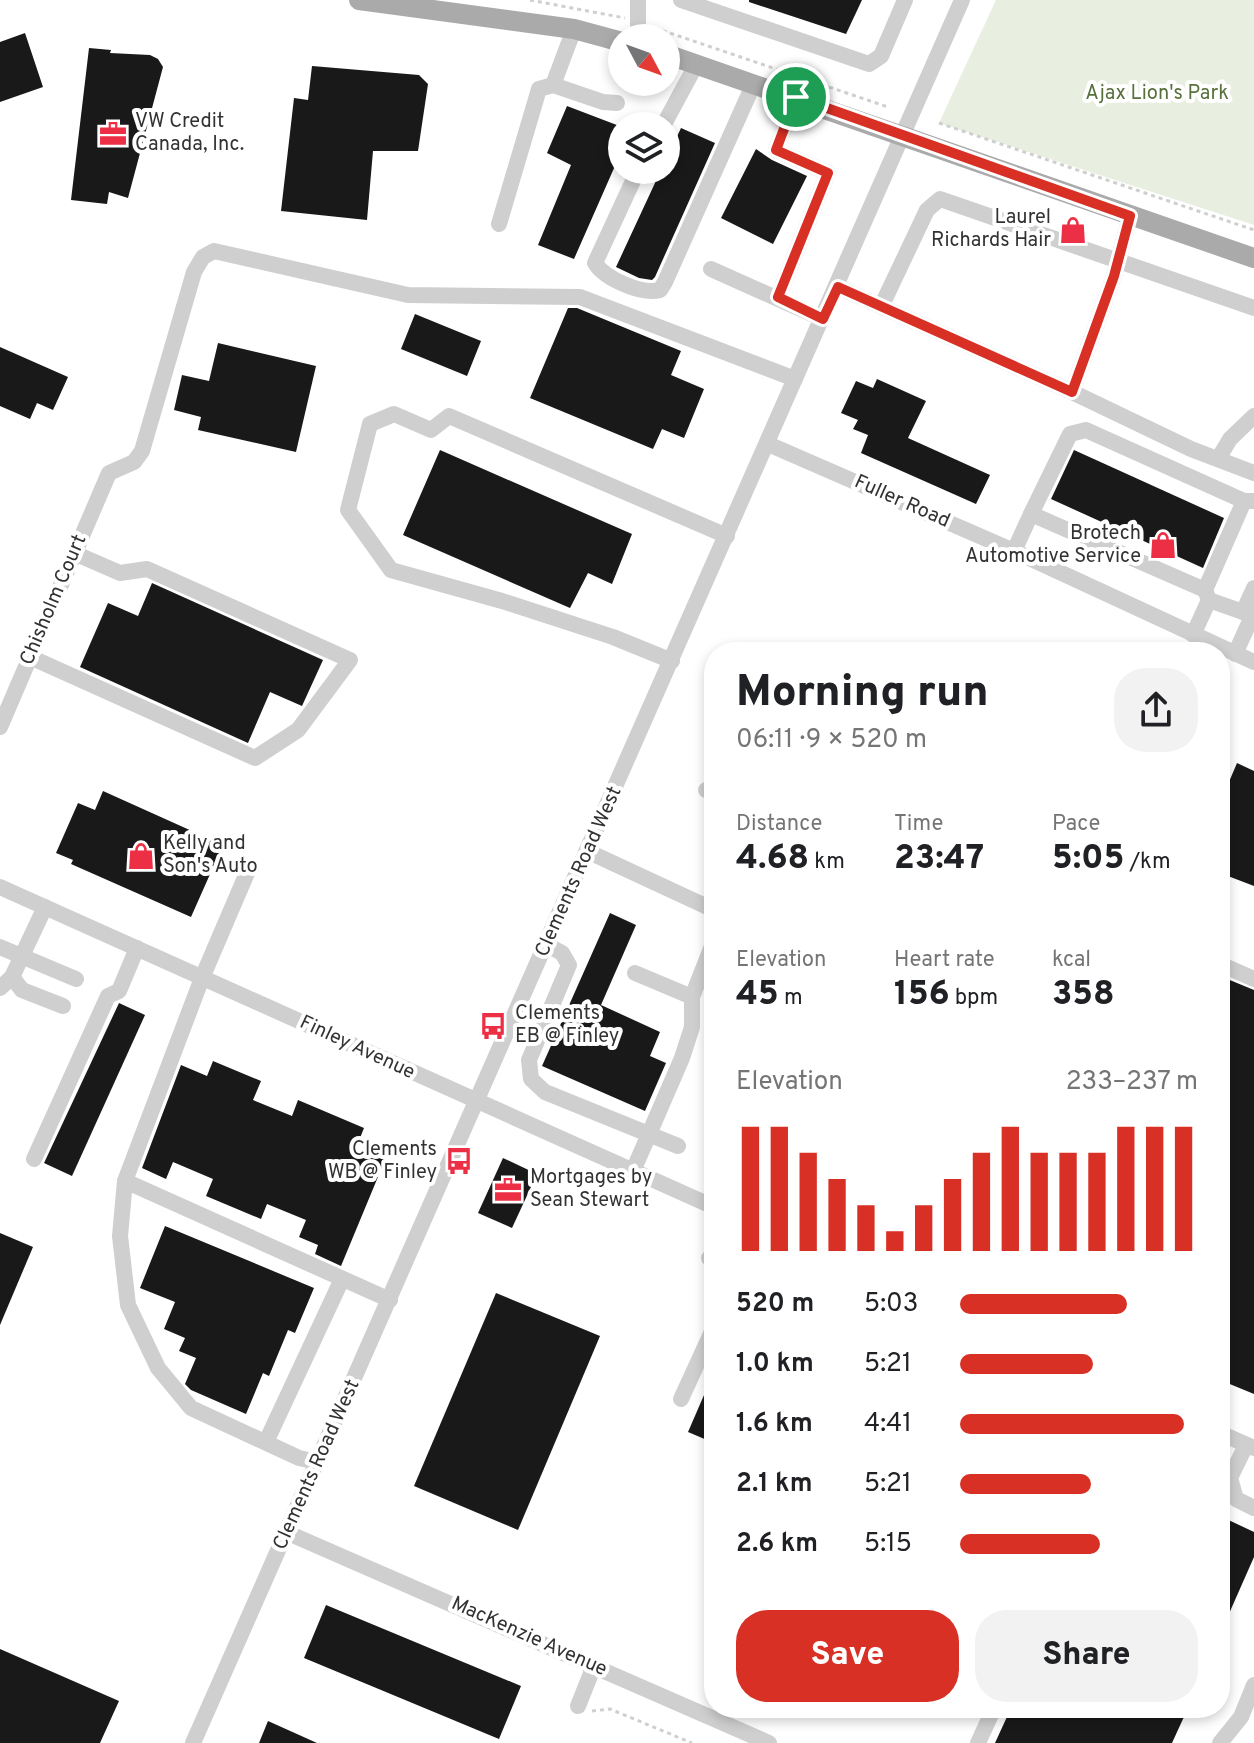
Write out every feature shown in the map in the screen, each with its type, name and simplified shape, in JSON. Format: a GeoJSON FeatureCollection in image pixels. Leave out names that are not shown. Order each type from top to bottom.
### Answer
{"type":"FeatureCollection","features":[{"type":"Feature","properties":{"kind":"main road"},"geometry":{"type":"LineString","coordinates":[[359,0],[574,29],[608,38]]}},
{"type":"Feature","properties":{"kind":"main road"},"geometry":{"type":"LineString","coordinates":[[680,58],[1254,258]]}},
{"type":"Feature","properties":{"kind":"street"},"geometry":{"type":"LineString","coordinates":[[638,0],[639,24]]}},
{"type":"Feature","properties":{"kind":"street"},"geometry":{"type":"LineString","coordinates":[[681,0],[869,64],[881,56],[905,0]]}},
{"type":"Feature","properties":{"kind":"street","name":"Clements Road West"},"geometry":{"type":"LineString","coordinates":[[193,1743],[589,852],[962,0]]}},
{"type":"Feature","properties":{"kind":"street"},"geometry":{"type":"LineString","coordinates":[[553,85],[574,29]]}},
{"type":"Feature","properties":{"kind":"street"},"geometry":{"type":"LineString","coordinates":[[671,112],[697,63]]}},
{"type":"Feature","properties":{"kind":"street"},"geometry":{"type":"LineString","coordinates":[[632,184],[595,263],[610,278],[652,293],[660,290],[665,282],[754,83]]}},
{"type":"Feature","properties":{"kind":"street"},"geometry":{"type":"LineString","coordinates":[[499,224],[539,89],[553,85],[603,102],[617,103]]}},
{"type":"Feature","properties":{"kind":"street"},"geometry":{"type":"LineString","coordinates":[[778,297],[828,173],[776,150],[796,97]]}},
{"type":"Feature","properties":{"kind":"street"},"geometry":{"type":"LineString","coordinates":[[882,305],[927,210],[940,199],[1254,308]]}},
{"type":"Feature","properties":{"kind":"street"},"geometry":{"type":"LineString","coordinates":[[1072,392],[1118,262],[1130,216]]}},
{"type":"Feature","properties":{"kind":"street","name":"Chisholm Court"},"geometry":{"type":"LineString","coordinates":[[0,727],[109,473],[134,462],[142,451],[194,272],[203,257],[214,251],[408,295],[580,297],[795,379]]}},
{"type":"Feature","properties":{"kind":"street"},"geometry":{"type":"LineString","coordinates":[[711,269],[823,319]]}},
{"type":"Feature","properties":{"kind":"street"},"geometry":{"type":"LineString","coordinates":[[838,287],[1254,473]]}},
{"type":"Feature","properties":{"kind":"street"},"geometry":{"type":"LineString","coordinates":[[672,661],[613,637],[502,601],[391,570],[348,510],[370,424],[394,414],[431,430],[449,416],[727,536]]}},
{"type":"Feature","properties":{"kind":"street"},"geometry":{"type":"LineString","coordinates":[[1218,459],[1230,439],[1254,416]]}},
{"type":"Feature","properties":{"kind":"street"},"geometry":{"type":"LineString","coordinates":[[1014,551],[1070,434],[1086,430],[1249,501],[1207,595],[1193,635]]}},
{"type":"Feature","properties":{"kind":"street","name":"Fuller Road"},"geometry":{"type":"LineString","coordinates":[[768,444],[1014,551],[1208,642]]}},
{"type":"Feature","properties":{"kind":"street"},"geometry":{"type":"LineString","coordinates":[[1031,514],[1207,595],[1250,611]]}},
{"type":"Feature","properties":{"kind":"street"},"geometry":{"type":"LineString","coordinates":[[30,657],[255,758],[298,730],[350,660],[147,569],[120,573],[74,553]]}},
{"type":"Feature","properties":{"kind":"street"},"geometry":{"type":"LineString","coordinates":[[1235,654],[1250,611],[1254,588]]}},
{"type":"Feature","properties":{"kind":"street","name":"Fuller Road"},"geometry":{"type":"LineString","coordinates":[[1230,652],[1254,662]]}},
{"type":"Feature","properties":{"kind":"street"},"geometry":{"type":"LineString","coordinates":[[589,852],[704,905]]}},
{"type":"Feature","properties":{"kind":"street"},"geometry":{"type":"LineString","coordinates":[[247,873],[202,978],[125,1181],[120,1236],[128,1305],[158,1368],[191,1408],[299,1458],[317,1462]]}},
{"type":"Feature","properties":{"kind":"street","name":"Finley Avenue"},"geometry":{"type":"LineString","coordinates":[[0,887],[704,1203]]}},
{"type":"Feature","properties":{"kind":"street"},"geometry":{"type":"LineString","coordinates":[[45,907],[22,957],[6,982],[63,1006]]}},
{"type":"Feature","properties":{"kind":"street"},"geometry":{"type":"LineString","coordinates":[[547,945],[562,953],[569,965],[529,1060],[531,1079],[545,1092],[678,1146]]}},
{"type":"Feature","properties":{"kind":"street"},"geometry":{"type":"LineString","coordinates":[[0,947],[76,979]]}},
{"type":"Feature","properties":{"kind":"street"},"geometry":{"type":"LineString","coordinates":[[34,1159],[108,996],[119,991],[137,948]]}},
{"type":"Feature","properties":{"kind":"street"},"geometry":{"type":"LineString","coordinates":[[633,1171],[682,1058],[692,1027],[692,997],[704,966]]}},
{"type":"Feature","properties":{"kind":"street"},"geometry":{"type":"LineString","coordinates":[[1230,968],[1254,979]]}},
{"type":"Feature","properties":{"kind":"street"},"geometry":{"type":"LineString","coordinates":[[635,973],[692,997]]}},
{"type":"Feature","properties":{"kind":"street"},"geometry":{"type":"LineString","coordinates":[[125,1181],[390,1300]]}},
{"type":"Feature","properties":{"kind":"street"},"geometry":{"type":"LineString","coordinates":[[266,1442],[342,1279]]}},
{"type":"Feature","properties":{"kind":"street"},"geometry":{"type":"LineString","coordinates":[[681,1399],[704,1349]]}},
{"type":"Feature","properties":{"kind":"street"},"geometry":{"type":"LineString","coordinates":[[1230,1437],[1250,1446],[1230,1470]]}},
{"type":"Feature","properties":{"kind":"street"},"geometry":{"type":"LineString","coordinates":[[1230,1486],[1236,1499],[1254,1508]]}},
{"type":"Feature","properties":{"kind":"street","name":"MacKenzie Avenue"},"geometry":{"type":"LineString","coordinates":[[288,1533],[704,1714]]}},
{"type":"Feature","properties":{"kind":"street"},"geometry":{"type":"LineString","coordinates":[[583,1709],[594,1666]]}},
{"type":"Feature","properties":{"kind":"street"},"geometry":{"type":"LineString","coordinates":[[1220,1743],[1241,1717],[1254,1685]]}},
{"type":"Feature","properties":{"kind":"street","name":"MacKenzie Avenue"},"geometry":{"type":"LineString","coordinates":[[712,1718],[769,1743]]}},
{"type":"Feature","properties":{"kind":"street"},"geometry":{"type":"LineString","coordinates":[[978,1743],[986,1718]]}},
{"type":"Feature","properties":{"kind":"path"},"geometry":{"type":"LineString","coordinates":[[530,0],[558,3],[621,24]]}},
{"type":"Feature","properties":{"kind":"path"},"geometry":{"type":"LineString","coordinates":[[680,43],[888,107]]}},
{"type":"Feature","properties":{"kind":"path"},"geometry":{"type":"LineString","coordinates":[[939,123],[1254,230]]}},
{"type":"Feature","properties":{"kind":"path"},"geometry":{"type":"LineString","coordinates":[[583,1709],[610,1709],[692,1743]]}},
{"type":"Feature","properties":{"kind":"green space","name":"Ajax Lion's Park"},"geometry":{"type":"Polygon","coordinates":[[[996,0],[1254,0],[1254,225],[939,123],[996,0]]]}},
{"type":"Feature","properties":{"kind":"building"},"geometry":{"type":"Polygon","coordinates":[[[749,0],[862,0],[846,34],[749,0]]]}},
{"type":"Feature","properties":{"kind":"building"},"geometry":{"type":"Polygon","coordinates":[[[25,33],[43,87],[0,102],[0,42],[25,33]]]}},
{"type":"Feature","properties":{"kind":"building","name":"VW Credit Canada, Inc."},"geometry":{"type":"Polygon","coordinates":[[[89,48],[111,50],[110,53],[150,55],[158,59],[163,67],[128,198],[109,192],[107,204],[71,200],[89,48]]]}},
{"type":"Feature","properties":{"kind":"building"},"geometry":{"type":"Polygon","coordinates":[[[312,66],[419,75],[428,84],[418,151],[373,151],[367,220],[281,211],[294,98],[308,100],[312,66]]]}},
{"type":"Feature","properties":{"kind":"building"},"geometry":{"type":"Polygon","coordinates":[[[567,106],[608,122],[608,182],[574,259],[538,245],[571,165],[547,153],[567,106]]]}},
{"type":"Feature","properties":{"kind":"building"},"geometry":{"type":"Polygon","coordinates":[[[680,130],[715,143],[655,277],[652,280],[639,278],[616,267],[655,184],[680,184],[680,130]]]}},
{"type":"Feature","properties":{"kind":"building"},"geometry":{"type":"Polygon","coordinates":[[[756,149],[807,176],[773,244],[721,218],[756,149]]]}},
{"type":"Feature","properties":{"kind":"building"},"geometry":{"type":"Polygon","coordinates":[[[568,308],[577,308],[681,351],[671,375],[704,389],[684,438],[662,429],[653,449],[530,398],[568,308]]]}},
{"type":"Feature","properties":{"kind":"building"},"geometry":{"type":"Polygon","coordinates":[[[415,314],[481,341],[467,376],[401,349],[415,314]]]}},
{"type":"Feature","properties":{"kind":"building"},"geometry":{"type":"Polygon","coordinates":[[[218,343],[316,366],[296,452],[198,430],[201,417],[174,410],[182,375],[209,381],[218,343]]]}},
{"type":"Feature","properties":{"kind":"building"},"geometry":{"type":"Polygon","coordinates":[[[0,347],[68,377],[53,410],[37,403],[30,419],[0,406],[0,347]]]}},
{"type":"Feature","properties":{"kind":"building"},"geometry":{"type":"Polygon","coordinates":[[[877,379],[926,401],[908,438],[990,475],[976,504],[861,453],[868,435],[853,429],[858,420],[841,413],[856,381],[873,388],[877,379]]]}},
{"type":"Feature","properties":{"kind":"building"},"geometry":{"type":"Polygon","coordinates":[[[440,450],[632,534],[612,584],[588,573],[570,608],[403,535],[440,450]]]}},
{"type":"Feature","properties":{"kind":"building"},"geometry":{"type":"Polygon","coordinates":[[[1074,450],[1224,518],[1203,568],[1051,499],[1074,450]]]}},
{"type":"Feature","properties":{"kind":"building"},"geometry":{"type":"Polygon","coordinates":[[[152,583],[323,660],[302,706],[270,692],[248,743],[80,667],[108,603],[138,616],[152,583]]]}},
{"type":"Feature","properties":{"kind":"building"},"geometry":{"type":"Polygon","coordinates":[[[1237,763],[1254,771],[1254,886],[1230,877],[1230,779],[1237,763]]]}},
{"type":"Feature","properties":{"kind":"building","name":"Kelly and Son's Auto"},"geometry":{"type":"Polygon","coordinates":[[[103,791],[223,845],[191,917],[71,864],[73,860],[56,853],[78,803],[95,810],[103,791]]]}},
{"type":"Feature","properties":{"kind":"building"},"geometry":{"type":"Polygon","coordinates":[[[610,913],[636,925],[601,1005],[660,1032],[650,1056],[666,1063],[645,1111],[542,1066],[610,913]]]}},
{"type":"Feature","properties":{"kind":"building"},"geometry":{"type":"Polygon","coordinates":[[[1230,980],[1254,990],[1254,1394],[1230,1384],[1230,980]]]}},
{"type":"Feature","properties":{"kind":"building"},"geometry":{"type":"Polygon","coordinates":[[[119,1003],[145,1015],[72,1176],[44,1163],[119,1003]]]}},
{"type":"Feature","properties":{"kind":"building"},"geometry":{"type":"Polygon","coordinates":[[[213,1061],[261,1081],[253,1100],[292,1116],[298,1100],[364,1128],[356,1148],[385,1160],[341,1266],[315,1254],[318,1245],[299,1237],[306,1220],[267,1204],[261,1219],[206,1196],[213,1179],[173,1162],[166,1179],[142,1168],[181,1065],[207,1076],[213,1061]]]}},
{"type":"Feature","properties":{"kind":"building"},"geometry":{"type":"Polygon","coordinates":[[[503,1158],[537,1174],[512,1228],[478,1213],[503,1158]]]}},
{"type":"Feature","properties":{"kind":"building"},"geometry":{"type":"Polygon","coordinates":[[[165,1226],[314,1288],[295,1333],[288,1330],[269,1376],[263,1373],[246,1414],[191,1390],[185,1384],[196,1358],[179,1351],[185,1338],[164,1329],[175,1302],[140,1288],[165,1226]]]}},
{"type":"Feature","properties":{"kind":"building"},"geometry":{"type":"Polygon","coordinates":[[[0,1233],[33,1247],[0,1325],[0,1233]]]}},
{"type":"Feature","properties":{"kind":"building"},"geometry":{"type":"Polygon","coordinates":[[[496,1293],[600,1336],[518,1530],[414,1486],[496,1293]]]}},
{"type":"Feature","properties":{"kind":"building"},"geometry":{"type":"Polygon","coordinates":[[[704,1395],[704,1439],[688,1432],[704,1395]]]}},
{"type":"Feature","properties":{"kind":"building"},"geometry":{"type":"Polygon","coordinates":[[[1230,1521],[1254,1532],[1254,1557],[1230,1611],[1230,1521]]]}},
{"type":"Feature","properties":{"kind":"building"},"geometry":{"type":"Polygon","coordinates":[[[326,1605],[521,1686],[499,1739],[304,1658],[326,1605]]]}},
{"type":"Feature","properties":{"kind":"building"},"geometry":{"type":"Polygon","coordinates":[[[0,1649],[119,1701],[100,1743],[0,1743],[0,1649]]]}},
{"type":"Feature","properties":{"kind":"building"},"geometry":{"type":"Polygon","coordinates":[[[1006,1718],[1183,1718],[1172,1743],[995,1743],[1006,1718]]]}},
{"type":"Feature","properties":{"kind":"building"},"geometry":{"type":"Polygon","coordinates":[[[268,1721],[317,1743],[259,1743],[268,1721]]]}},
{"type":"Feature","properties":{"kind":"place","name":"VW Credit Canada, Inc."},"geometry":{"type":"Point","coordinates":[113,134]}},
{"type":"Feature","properties":{"kind":"place","name":"Laurel Richards Hair"},"geometry":{"type":"Point","coordinates":[1073,230]}},
{"type":"Feature","properties":{"kind":"place","name":"Brotech Automotive Service"},"geometry":{"type":"Point","coordinates":[1163,545]}},
{"type":"Feature","properties":{"kind":"place","name":"Kelly and Son's Auto"},"geometry":{"type":"Point","coordinates":[141,856]}},
{"type":"Feature","properties":{"kind":"place","name":"Clements EB @ Finley"},"geometry":{"type":"Point","coordinates":[493,1026]}},
{"type":"Feature","properties":{"kind":"place","name":"Clements WB @ Finley"},"geometry":{"type":"Point","coordinates":[459,1161]}},
{"type":"Feature","properties":{"kind":"place","name":"Mortgages by Sean Stewart"},"geometry":{"type":"Point","coordinates":[508,1190]}},
{"type":"Feature","properties":{"kind":"route"},"geometry":{"type":"LineString","coordinates":[[796,97],[1130,216],[1114,276],[1072,392],[838,287],[823,319],[778,297],[828,173],[776,150],[796,97]]}}]}
